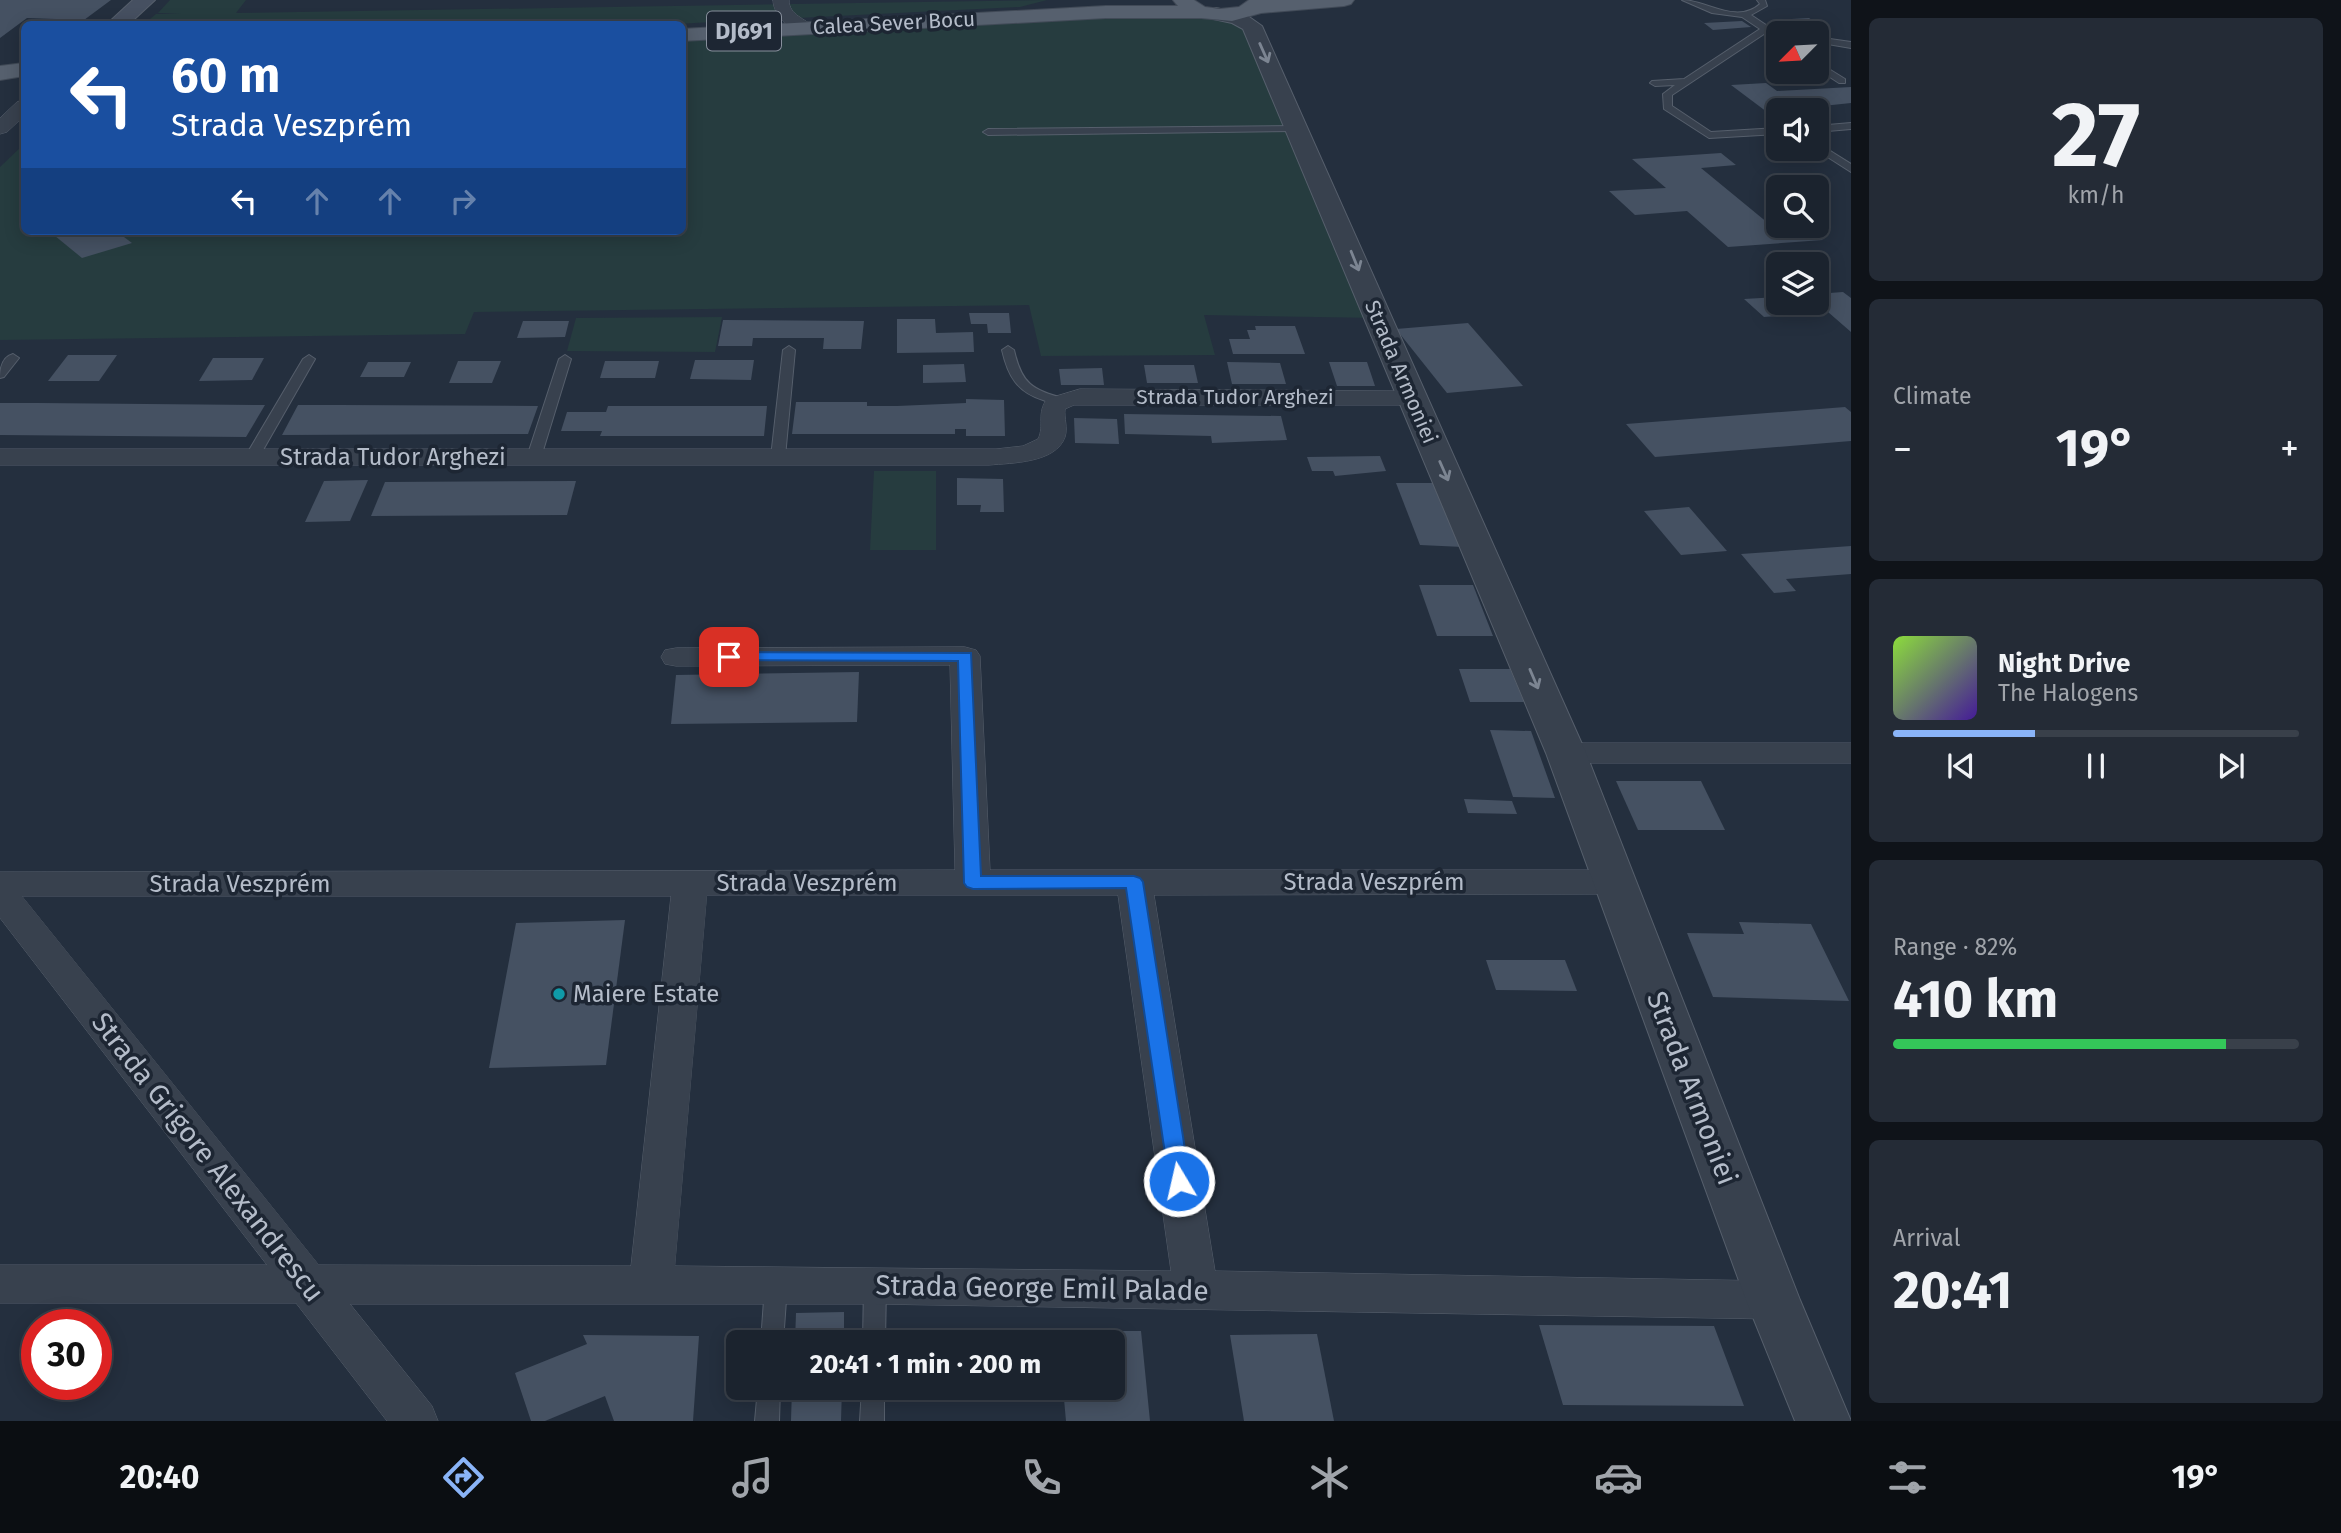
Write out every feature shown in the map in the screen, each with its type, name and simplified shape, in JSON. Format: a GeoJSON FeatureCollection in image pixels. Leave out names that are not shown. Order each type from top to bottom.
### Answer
{"type":"FeatureCollection","features":[{"type":"Feature","properties":{"kind":"main road"},"geometry":{"type":"LineString","coordinates":[[120,21],[145,0]]}},
{"type":"Feature","properties":{"kind":"main road","name":"DJ691"},"geometry":{"type":"LineString","coordinates":[[1195,6],[1243,13],[1258,4],[1344,0]]}},
{"type":"Feature","properties":{"kind":"main road","name":"Calea Sever Bocu"},"geometry":{"type":"LineString","coordinates":[[686,35],[1195,6]]}},
{"type":"Feature","properties":{"kind":"street"},"geometry":{"type":"LineString","coordinates":[[781,0],[781,6],[791,20],[806,28]]}},
{"type":"Feature","properties":{"kind":"street","name":"Strada Armoniei"},"geometry":{"type":"LineString","coordinates":[[1195,6],[1240,18],[1252,26],[1566,753],[1773,1300],[1824,1421]]}},
{"type":"Feature","properties":{"kind":"street"},"geometry":{"type":"LineString","coordinates":[[0,128],[21,109]]}},
{"type":"Feature","properties":{"kind":"street","name":"Strada Tudor Arghezi"},"geometry":{"type":"LineString","coordinates":[[0,457],[989,457],[1022,453],[1040,448],[1051,441],[1054,434],[1053,408],[1060,402],[1104,396],[1411,398]]}},
{"type":"Feature","properties":{"kind":"street"},"geometry":{"type":"LineString","coordinates":[[676,657],[965,656],[973,883]]}},
{"type":"Feature","properties":{"kind":"street"},"geometry":{"type":"LineString","coordinates":[[1566,753],[1851,753]]}},
{"type":"Feature","properties":{"kind":"street"},"geometry":{"type":"LineString","coordinates":[[1134,882],[1196,1290]]}},
{"type":"Feature","properties":{"kind":"street","name":"Strada Veszprém"},"geometry":{"type":"LineString","coordinates":[[0,884],[1614,882]]}},
{"type":"Feature","properties":{"kind":"street"},"geometry":{"type":"LineString","coordinates":[[651,1286],[690,883]]}},
{"type":"Feature","properties":{"kind":"street","name":"Strada Grigore Alexandrescu"},"geometry":{"type":"LineString","coordinates":[[0,893],[415,1421]]}},
{"type":"Feature","properties":{"kind":"street","name":"Strada George Emil Palade"},"geometry":{"type":"LineString","coordinates":[[0,1284],[875,1285],[1773,1300]]}},
{"type":"Feature","properties":{"kind":"lane"},"geometry":{"type":"LineString","coordinates":[[1686,0],[1720,12],[1745,15],[1766,29],[1668,94],[1667,107],[1709,135],[1766,132]]}},
{"type":"Feature","properties":{"kind":"lane"},"geometry":{"type":"LineString","coordinates":[[1745,15],[1761,9],[1764,4],[1761,0]]}},
{"type":"Feature","properties":{"kind":"lane"},"geometry":{"type":"LineString","coordinates":[[1829,41],[1851,45]]}},
{"type":"Feature","properties":{"kind":"lane"},"geometry":{"type":"LineString","coordinates":[[1829,72],[1842,81]]}},
{"type":"Feature","properties":{"kind":"lane"},"geometry":{"type":"LineString","coordinates":[[1655,83],[1689,82]]}},
{"type":"Feature","properties":{"kind":"lane"},"geometry":{"type":"LineString","coordinates":[[1829,128],[1851,126]]}},
{"type":"Feature","properties":{"kind":"lane"},"geometry":{"type":"LineString","coordinates":[[988,132],[1296,128]]}},
{"type":"Feature","properties":{"kind":"lane"},"geometry":{"type":"LineString","coordinates":[[1829,154],[1851,169]]}},
{"type":"Feature","properties":{"kind":"lane"},"geometry":{"type":"LineString","coordinates":[[778,457],[789,350]]}},
{"type":"Feature","properties":{"kind":"lane"},"geometry":{"type":"LineString","coordinates":[[1009,350],[1016,380],[1028,389],[1060,402]]}},
{"type":"Feature","properties":{"kind":"lane"},"geometry":{"type":"LineString","coordinates":[[0,374],[13,358]]}},
{"type":"Feature","properties":{"kind":"lane","name":"Strada Tudor Arghezi"},"geometry":{"type":"LineString","coordinates":[[252,457],[309,359]]}},
{"type":"Feature","properties":{"kind":"lane","name":"Strada Tudor Arghezi"},"geometry":{"type":"LineString","coordinates":[[534,457],[565,359]]}},
{"type":"Feature","properties":{"kind":"lane"},"geometry":{"type":"LineString","coordinates":[[874,1330],[875,1285]]}},
{"type":"Feature","properties":{"kind":"lane"},"geometry":{"type":"LineString","coordinates":[[773,1330],[776,1286]]}},
{"type":"Feature","properties":{"kind":"lane"},"geometry":{"type":"LineString","coordinates":[[767,1421],[768,1400]]}},
{"type":"Feature","properties":{"kind":"lane"},"geometry":{"type":"LineString","coordinates":[[872,1421],[873,1400]]}},
{"type":"Feature","properties":{"kind":"green space"},"geometry":{"type":"Polygon","coordinates":[[[170,0],[246,0],[236,13],[1047,0],[1020,7],[686,23],[686,21],[148,21],[156,14],[181,14],[158,13],[170,0]]]}},
{"type":"Feature","properties":{"kind":"green space"},"geometry":{"type":"Polygon","coordinates":[[[1191,8],[1245,21],[1378,318],[1204,315],[1215,355],[1041,356],[1029,305],[474,312],[465,334],[0,340],[0,167],[21,147],[21,235],[686,235],[686,41],[1191,8]]]}},
{"type":"Feature","properties":{"kind":"green space"},"geometry":{"type":"Polygon","coordinates":[[[722,317],[715,352],[567,351],[576,318],[722,317]]]}},
{"type":"Feature","properties":{"kind":"green space"},"geometry":{"type":"Polygon","coordinates":[[[874,471],[936,471],[936,550],[870,550],[874,471]]]}},
{"type":"Feature","properties":{"kind":"building"},"geometry":{"type":"Polygon","coordinates":[[[0,0],[111,0],[84,20],[27,18],[0,38],[0,0]]]}},
{"type":"Feature","properties":{"kind":"building"},"geometry":{"type":"Polygon","coordinates":[[[1809,18],[1814,21],[1772,21],[1809,18]]]}},
{"type":"Feature","properties":{"kind":"building"},"geometry":{"type":"Polygon","coordinates":[[[1742,21],[1751,27],[1713,30],[1704,23],[1742,21]]]}},
{"type":"Feature","properties":{"kind":"building"},"geometry":{"type":"Polygon","coordinates":[[[1766,83],[1777,91],[1851,87],[1851,103],[1829,105],[1829,98],[1766,98],[1766,111],[1731,85],[1766,83]]]}},
{"type":"Feature","properties":{"kind":"building"},"geometry":{"type":"Polygon","coordinates":[[[1721,153],[1736,165],[1701,168],[1766,221],[1766,238],[1823,240],[1728,247],[1687,211],[1635,215],[1609,191],[1666,188],[1632,159],[1721,153]]]}},
{"type":"Feature","properties":{"kind":"building"},"geometry":{"type":"Polygon","coordinates":[[[54,235],[121,235],[132,243],[82,258],[54,235]]]}},
{"type":"Feature","properties":{"kind":"building"},"geometry":{"type":"Polygon","coordinates":[[[1843,292],[1851,298],[1851,332],[1829,313],[1829,293],[1843,292]]]}},
{"type":"Feature","properties":{"kind":"building"},"geometry":{"type":"Polygon","coordinates":[[[1766,298],[1766,315],[1790,315],[1764,317],[1744,299],[1766,298]]]}},
{"type":"Feature","properties":{"kind":"building"},"geometry":{"type":"Polygon","coordinates":[[[969,313],[1009,313],[1011,333],[988,333],[987,324],[971,324],[969,313]]]}},
{"type":"Feature","properties":{"kind":"building"},"geometry":{"type":"Polygon","coordinates":[[[897,319],[935,319],[936,333],[973,332],[974,352],[897,353],[897,319]]]}},
{"type":"Feature","properties":{"kind":"building"},"geometry":{"type":"Polygon","coordinates":[[[723,320],[864,321],[861,349],[823,349],[824,338],[753,338],[752,346],[718,346],[723,320]]]}},
{"type":"Feature","properties":{"kind":"building"},"geometry":{"type":"Polygon","coordinates":[[[523,321],[569,321],[565,337],[517,338],[523,321]]]}},
{"type":"Feature","properties":{"kind":"building"},"geometry":{"type":"Polygon","coordinates":[[[1468,323],[1523,386],[1447,393],[1396,329],[1468,323]]]}},
{"type":"Feature","properties":{"kind":"building"},"geometry":{"type":"Polygon","coordinates":[[[1255,326],[1295,326],[1305,354],[1233,354],[1229,339],[1250,339],[1247,330],[1256,330],[1255,326]]]}},
{"type":"Feature","properties":{"kind":"building"},"geometry":{"type":"Polygon","coordinates":[[[68,355],[117,355],[99,381],[48,381],[68,355]]]}},
{"type":"Feature","properties":{"kind":"building"},"geometry":{"type":"Polygon","coordinates":[[[213,358],[264,358],[252,380],[199,381],[213,358]]]}},
{"type":"Feature","properties":{"kind":"building"},"geometry":{"type":"Polygon","coordinates":[[[695,360],[754,360],[751,380],[690,379],[695,360]]]}},
{"type":"Feature","properties":{"kind":"building"},"geometry":{"type":"Polygon","coordinates":[[[458,361],[501,361],[492,383],[449,383],[458,361]]]}},
{"type":"Feature","properties":{"kind":"building"},"geometry":{"type":"Polygon","coordinates":[[[605,361],[659,361],[655,378],[600,378],[605,361]]]}},
{"type":"Feature","properties":{"kind":"building"},"geometry":{"type":"Polygon","coordinates":[[[368,362],[411,362],[404,377],[360,377],[368,362]]]}},
{"type":"Feature","properties":{"kind":"building"},"geometry":{"type":"Polygon","coordinates":[[[1227,362],[1280,363],[1286,384],[1232,384],[1227,362]]]}},
{"type":"Feature","properties":{"kind":"building"},"geometry":{"type":"Polygon","coordinates":[[[1329,362],[1367,362],[1375,386],[1337,386],[1329,362]]]}},
{"type":"Feature","properties":{"kind":"building"},"geometry":{"type":"Polygon","coordinates":[[[964,364],[966,382],[923,383],[923,365],[964,364]]]}},
{"type":"Feature","properties":{"kind":"building"},"geometry":{"type":"Polygon","coordinates":[[[1144,365],[1194,365],[1198,383],[1147,383],[1144,365]]]}},
{"type":"Feature","properties":{"kind":"building"},"geometry":{"type":"Polygon","coordinates":[[[1102,368],[1104,385],[1061,385],[1059,369],[1102,368]]]}},
{"type":"Feature","properties":{"kind":"building"},"geometry":{"type":"Polygon","coordinates":[[[966,399],[1004,400],[1005,436],[966,436],[966,429],[955,429],[955,434],[792,434],[796,402],[867,402],[867,406],[897,406],[966,403],[966,399]]]}},
{"type":"Feature","properties":{"kind":"building"},"geometry":{"type":"Polygon","coordinates":[[[0,403],[265,405],[246,437],[0,435],[0,403]]]}},
{"type":"Feature","properties":{"kind":"building"},"geometry":{"type":"Polygon","coordinates":[[[298,405],[538,406],[528,434],[282,435],[298,405]]]}},
{"type":"Feature","properties":{"kind":"building"},"geometry":{"type":"Polygon","coordinates":[[[608,406],[767,406],[764,436],[600,436],[602,431],[561,431],[567,412],[606,412],[608,406]]]}},
{"type":"Feature","properties":{"kind":"building"},"geometry":{"type":"Polygon","coordinates":[[[1845,407],[1851,412],[1851,441],[1655,457],[1626,424],[1845,407]]]}},
{"type":"Feature","properties":{"kind":"building"},"geometry":{"type":"Polygon","coordinates":[[[1124,414],[1281,416],[1287,440],[1212,443],[1211,436],[1125,434],[1124,414]]]}},
{"type":"Feature","properties":{"kind":"building"},"geometry":{"type":"Polygon","coordinates":[[[1074,418],[1117,419],[1119,444],[1075,443],[1074,418]]]}},
{"type":"Feature","properties":{"kind":"building"},"geometry":{"type":"Polygon","coordinates":[[[1380,456],[1386,471],[1335,476],[1333,471],[1312,471],[1307,457],[1380,456]]]}},
{"type":"Feature","properties":{"kind":"building"},"geometry":{"type":"Polygon","coordinates":[[[957,478],[1003,479],[1004,512],[980,512],[981,505],[957,505],[957,478]]]}},
{"type":"Feature","properties":{"kind":"building"},"geometry":{"type":"Polygon","coordinates":[[[368,480],[350,521],[305,522],[324,481],[368,480]]]}},
{"type":"Feature","properties":{"kind":"building"},"geometry":{"type":"Polygon","coordinates":[[[576,481],[567,515],[371,516],[385,482],[576,481]]]}},
{"type":"Feature","properties":{"kind":"building"},"geometry":{"type":"Polygon","coordinates":[[[1396,483],[1436,483],[1463,547],[1420,545],[1396,483]]]}},
{"type":"Feature","properties":{"kind":"building"},"geometry":{"type":"Polygon","coordinates":[[[1689,507],[1727,551],[1681,555],[1644,511],[1689,507]]]}},
{"type":"Feature","properties":{"kind":"building"},"geometry":{"type":"Polygon","coordinates":[[[1851,546],[1851,574],[1786,579],[1796,591],[1774,593],[1741,554],[1851,546]]]}},
{"type":"Feature","properties":{"kind":"building"},"geometry":{"type":"Polygon","coordinates":[[[1419,585],[1473,585],[1493,636],[1437,636],[1419,585]]]}},
{"type":"Feature","properties":{"kind":"building"},"geometry":{"type":"Polygon","coordinates":[[[1459,669],[1510,669],[1524,702],[1470,702],[1459,669]]]}},
{"type":"Feature","properties":{"kind":"building"},"geometry":{"type":"Polygon","coordinates":[[[859,672],[857,722],[671,724],[676,675],[859,672]]]}},
{"type":"Feature","properties":{"kind":"building"},"geometry":{"type":"Polygon","coordinates":[[[1490,730],[1531,731],[1555,798],[1513,797],[1490,730]]]}},
{"type":"Feature","properties":{"kind":"building"},"geometry":{"type":"Polygon","coordinates":[[[1616,781],[1701,781],[1725,830],[1638,830],[1616,781]]]}},
{"type":"Feature","properties":{"kind":"building"},"geometry":{"type":"Polygon","coordinates":[[[1464,799],[1512,801],[1517,814],[1468,813],[1464,799]]]}},
{"type":"Feature","properties":{"kind":"building","name":"Maiere Estate"},"geometry":{"type":"Polygon","coordinates":[[[625,920],[606,1065],[489,1068],[516,923],[625,920]]]}},
{"type":"Feature","properties":{"kind":"building"},"geometry":{"type":"Polygon","coordinates":[[[1739,922],[1811,924],[1849,1001],[1713,997],[1687,933],[1744,934],[1739,922]]]}},
{"type":"Feature","properties":{"kind":"building"},"geometry":{"type":"Polygon","coordinates":[[[1486,960],[1565,960],[1577,991],[1496,990],[1486,960]]]}},
{"type":"Feature","properties":{"kind":"building"},"geometry":{"type":"Polygon","coordinates":[[[844,1312],[844,1330],[795,1330],[796,1313],[844,1312]]]}},
{"type":"Feature","properties":{"kind":"building"},"geometry":{"type":"Polygon","coordinates":[[[1539,1325],[1714,1326],[1744,1406],[1563,1405],[1539,1325]]]}},
{"type":"Feature","properties":{"kind":"building"},"geometry":{"type":"Polygon","coordinates":[[[1125,1331],[1141,1331],[1150,1421],[1066,1421],[1064,1400],[1125,1400],[1125,1331]]]}},
{"type":"Feature","properties":{"kind":"building"},"geometry":{"type":"Polygon","coordinates":[[[1317,1334],[1334,1421],[1244,1421],[1230,1335],[1317,1334]]]}},
{"type":"Feature","properties":{"kind":"building"},"geometry":{"type":"Polygon","coordinates":[[[583,1335],[699,1336],[693,1421],[614,1421],[605,1396],[545,1421],[531,1421],[515,1373],[587,1344],[583,1335]]]}},
{"type":"Feature","properties":{"kind":"building"},"geometry":{"type":"Polygon","coordinates":[[[792,1400],[842,1400],[841,1421],[791,1421],[792,1400]]]}},
{"type":"Feature","properties":{"kind":"place","name":"Maiere Estate"},"geometry":{"type":"Point","coordinates":[559,994]}},
{"type":"Feature","properties":{"kind":"route"},"geometry":{"type":"LineString","coordinates":[[729,657],[965,656],[973,883],[1134,882],[1179,1181]]}}]}
